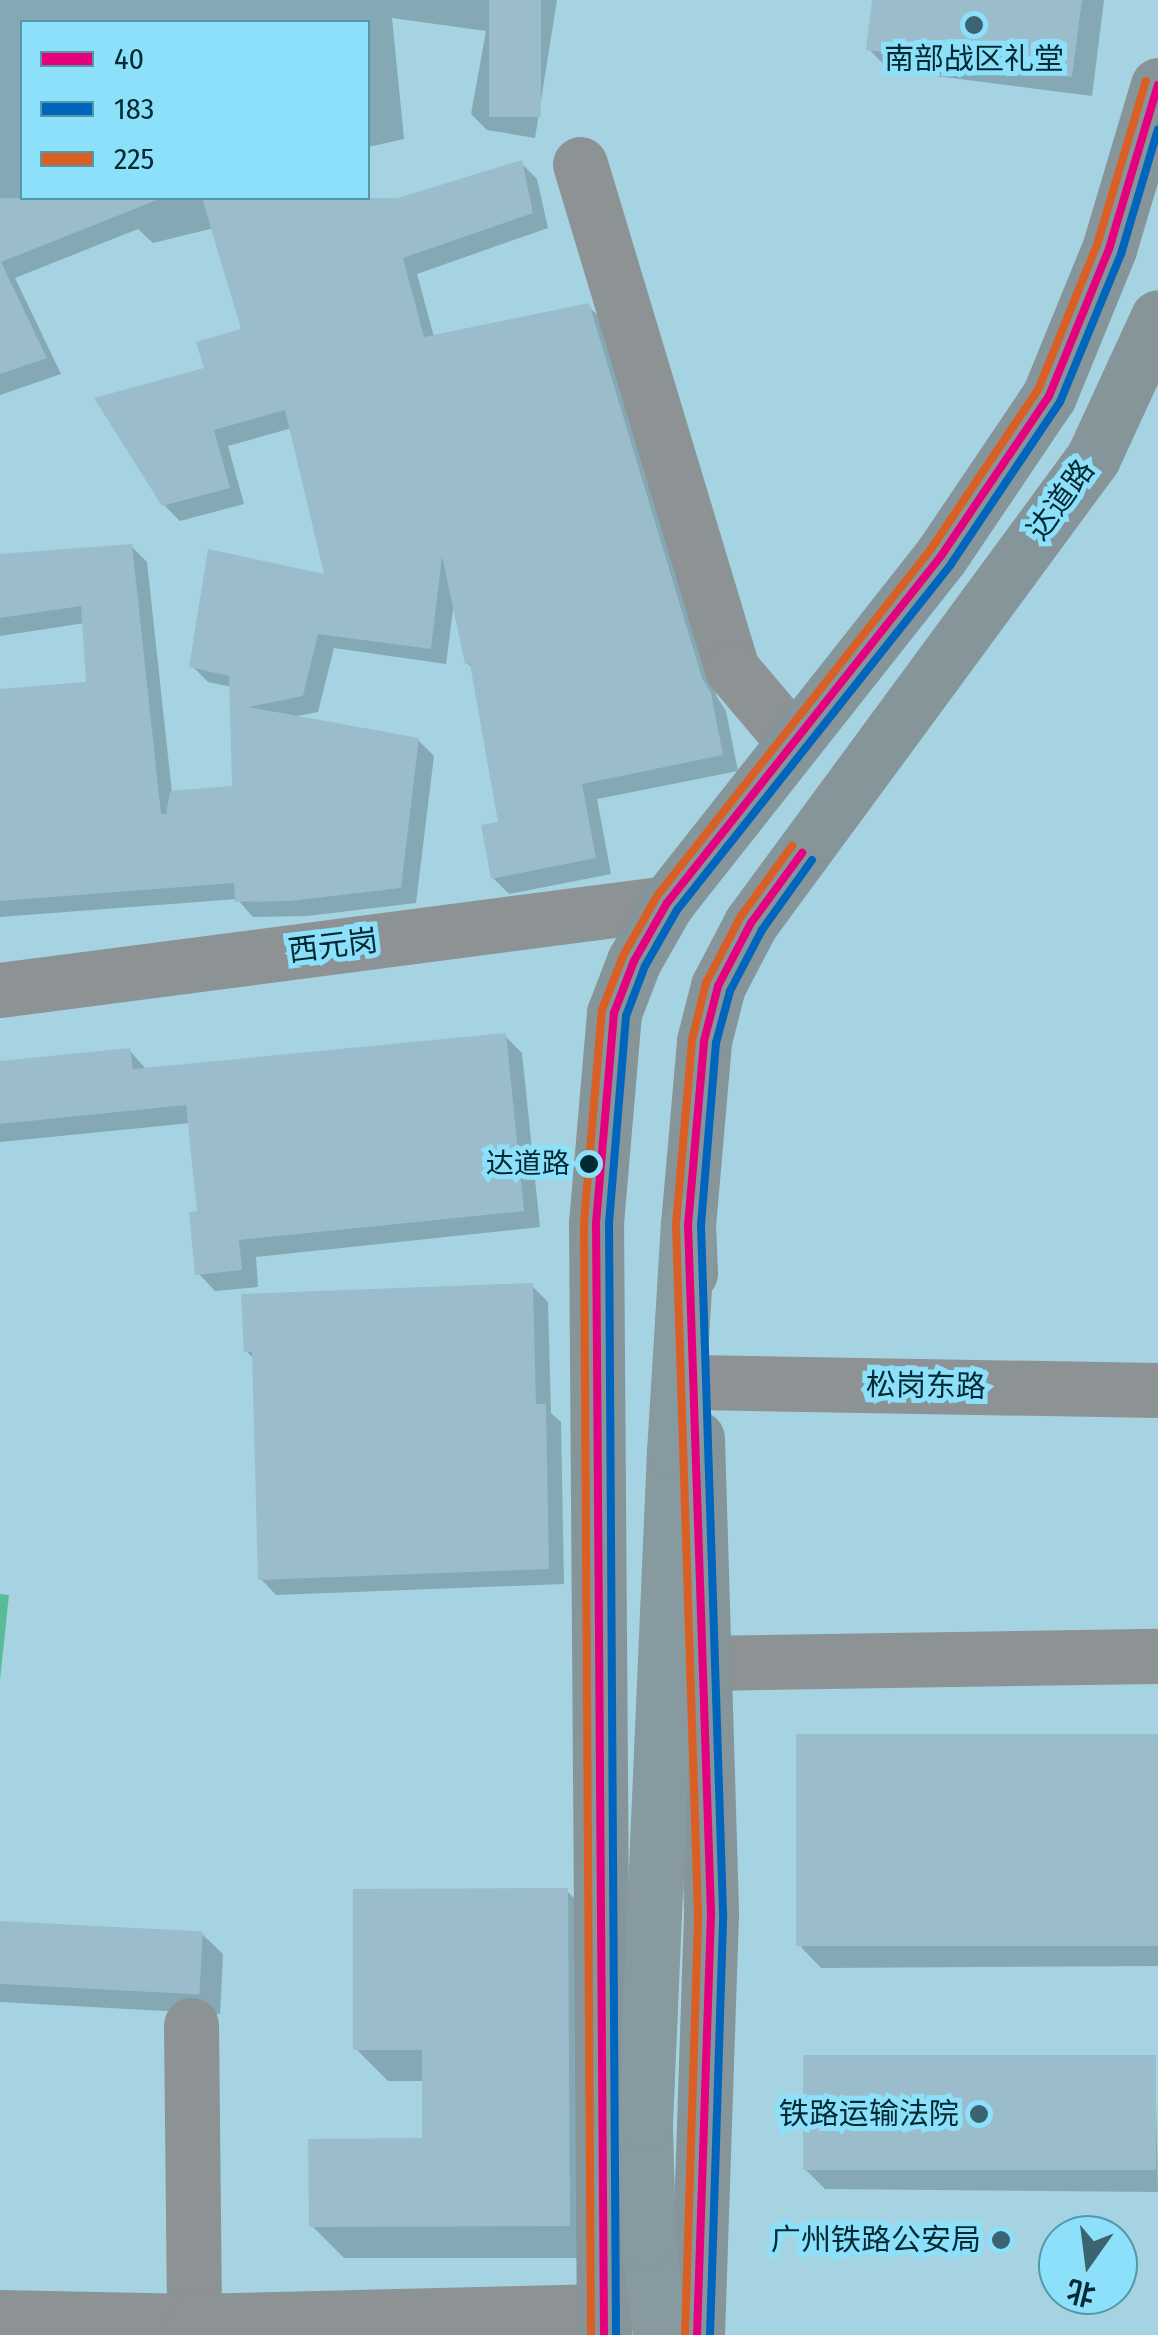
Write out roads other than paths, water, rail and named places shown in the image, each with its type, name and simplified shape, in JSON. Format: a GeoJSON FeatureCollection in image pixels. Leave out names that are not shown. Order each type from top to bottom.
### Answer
{"type":"FeatureCollection","features":[{"type":"Feature","properties":{"kind":"highway"},"geometry":{"type":"LineString","coordinates":[[660,2335],[648,2240],[645,2123],[674,1452],[688,1225]]}},
{"type":"Feature","properties":{"kind":"main road"},"geometry":{"type":"LineString","coordinates":[[603,2323],[596,1223],[614,1014],[634,961],[666,903],[941,556],[1049,396],[1109,249],[1158,85]]}},
{"type":"Feature","properties":{"kind":"main road","name":"达道路"},"geometry":{"type":"LineString","coordinates":[[698,2335],[711,1913],[688,1225],[704,1041],[726,970],[750,923],[1093,458],[1158,317]]}},
{"type":"Feature","properties":{"kind":"street"},"geometry":{"type":"LineString","coordinates":[[580,164],[732,670],[792,740]]}},
{"type":"Feature","properties":{"kind":"street","name":"西元岗"},"geometry":{"type":"LineString","coordinates":[[0,990],[666,903]]}},
{"type":"Feature","properties":{"kind":"street","name":"松岗东路"},"geometry":{"type":"LineString","coordinates":[[695,1382],[1158,1390]]}},
{"type":"Feature","properties":{"kind":"street"},"geometry":{"type":"LineString","coordinates":[[704,1664],[1158,1656]]}},
{"type":"Feature","properties":{"kind":"street"},"geometry":{"type":"LineString","coordinates":[[191,2025],[194,2321]]}},
{"type":"Feature","properties":{"kind":"street"},"geometry":{"type":"LineString","coordinates":[[0,2317],[603,2323]]}},
{"type":"Feature","properties":{"kind":"place","name":"南部战区礼堂"},"geometry":{"type":"Point","coordinates":[974,25]}},
{"type":"Feature","properties":{"kind":"place","name":"达道路"},"geometry":{"type":"Point","coordinates":[589,1164]}},
{"type":"Feature","properties":{"kind":"place","name":"铁路运输法院"},"geometry":{"type":"Point","coordinates":[979,2114]}},
{"type":"Feature","properties":{"kind":"place","name":"广州铁路公安局"},"geometry":{"type":"Point","coordinates":[1001,2240]}}]}
